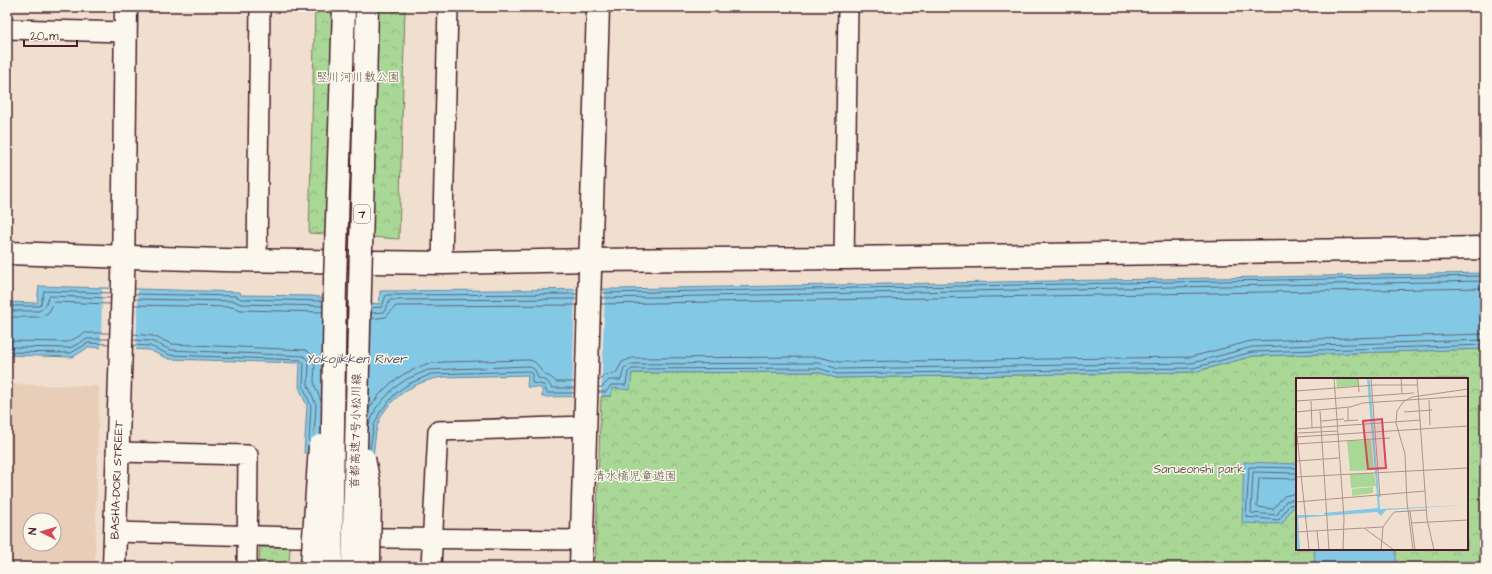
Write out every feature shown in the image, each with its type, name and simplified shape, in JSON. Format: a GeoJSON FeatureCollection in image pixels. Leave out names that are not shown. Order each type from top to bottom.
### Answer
{"type":"FeatureCollection","features":[{"type":"Feature","properties":{"kind":"main road","name":"BASHA-DORI STREET"},"geometry":{"type":"LineString","coordinates":[[114,567],[123,281],[126,7]]}},
{"type":"Feature","properties":{"kind":"main road","name":"首都高速7号小松川線"},"geometry":{"type":"LineString","coordinates":[[331,567],[335,282],[344,7]]}},
{"type":"Feature","properties":{"kind":"main road","name":"首都高速7号小松川線"},"geometry":{"type":"LineString","coordinates":[[353,567],[367,7]]}},
{"type":"Feature","properties":{"kind":"main road"},"geometry":{"type":"LineString","coordinates":[[581,567],[598,7]]}},
{"type":"Feature","properties":{"kind":"main road"},"geometry":{"type":"LineString","coordinates":[[7,253],[256,260],[442,262],[844,258],[1485,248]]}},
{"type":"Feature","properties":{"kind":"main road"},"geometry":{"type":"LineString","coordinates":[[312,567],[319,451],[335,282]]}},
{"type":"Feature","properties":{"kind":"main road"},"geometry":{"type":"LineString","coordinates":[[356,421],[370,489],[369,567]]}},
{"type":"Feature","properties":{"kind":"street"},"geometry":{"type":"LineString","coordinates":[[256,260],[260,7]]}},
{"type":"Feature","properties":{"kind":"street"},"geometry":{"type":"LineString","coordinates":[[442,262],[448,7]]}},
{"type":"Feature","properties":{"kind":"street"},"geometry":{"type":"LineString","coordinates":[[844,258],[848,7]]}},
{"type":"Feature","properties":{"kind":"street"},"geometry":{"type":"LineString","coordinates":[[7,29],[125,32]]}},
{"type":"Feature","properties":{"kind":"street"},"geometry":{"type":"LineString","coordinates":[[431,567],[438,431],[585,426]]}},
{"type":"Feature","properties":{"kind":"street"},"geometry":{"type":"LineString","coordinates":[[118,452],[248,456],[247,567]]}},
{"type":"Feature","properties":{"kind":"street"},"geometry":{"type":"LineString","coordinates":[[115,532],[248,536],[582,540]]}},
{"type":"Feature","properties":{"kind":"shaded area"},"geometry":{"type":"Polygon","coordinates":[[[7,384],[99,386],[95,567],[7,567],[7,384]]]}},
{"type":"Feature","properties":{"kind":"green space","name":"竪川河川敷公園"},"geometry":{"type":"Polygon","coordinates":[[[315,7],[405,7],[399,239],[309,233],[315,7]]]}},
{"type":"Feature","properties":{"kind":"green space","name":"Sarueonshi park"},"geometry":{"type":"Polygon","coordinates":[[[1485,349],[1485,567],[595,567],[601,397],[611,396],[612,388],[632,373],[818,372],[836,378],[1194,372],[1253,356],[1485,349]]]}},
{"type":"Feature","properties":{"kind":"green space"},"geometry":{"type":"Polygon","coordinates":[[[260,547],[290,547],[289,567],[259,567],[260,547]]]}},
{"type":"Feature","properties":{"kind":"water","name":"Yokojikken River"},"geometry":{"type":"Polygon","coordinates":[[[1485,273],[1485,349],[1253,356],[1194,372],[836,378],[818,372],[632,373],[630,390],[612,388],[611,396],[542,397],[542,388],[527,387],[528,375],[444,377],[423,382],[413,387],[394,400],[387,408],[377,427],[373,459],[304,453],[307,406],[299,387],[300,363],[169,359],[149,350],[89,347],[73,357],[7,355],[7,302],[37,303],[39,286],[240,292],[241,295],[311,296],[379,304],[380,291],[617,289],[1485,273]]]}},
{"type":"Feature","properties":{"kind":"water"},"geometry":{"type":"Polygon","coordinates":[[[1244,462],[1296,464],[1296,508],[1292,508],[1282,524],[1242,523],[1244,462]]]}},
{"type":"Feature","properties":{"kind":"water"},"geometry":{"type":"Polygon","coordinates":[[[1315,550],[1396,550],[1396,567],[1314,567],[1315,550]]]}},
{"type":"Feature","properties":{"kind":"pier"},"geometry":{"type":"Polygon","coordinates":[[[102,289],[138,290],[136,351],[101,350],[102,289]]]}},
{"type":"Feature","properties":{"kind":"pier"},"geometry":{"type":"Polygon","coordinates":[[[575,291],[605,291],[601,397],[572,398],[575,291]]]}},
{"type":"Feature","properties":{"kind":"park label","name":"清水橋児童遊園"},"geometry":{"type":"Point","coordinates":[635,476]}}]}
